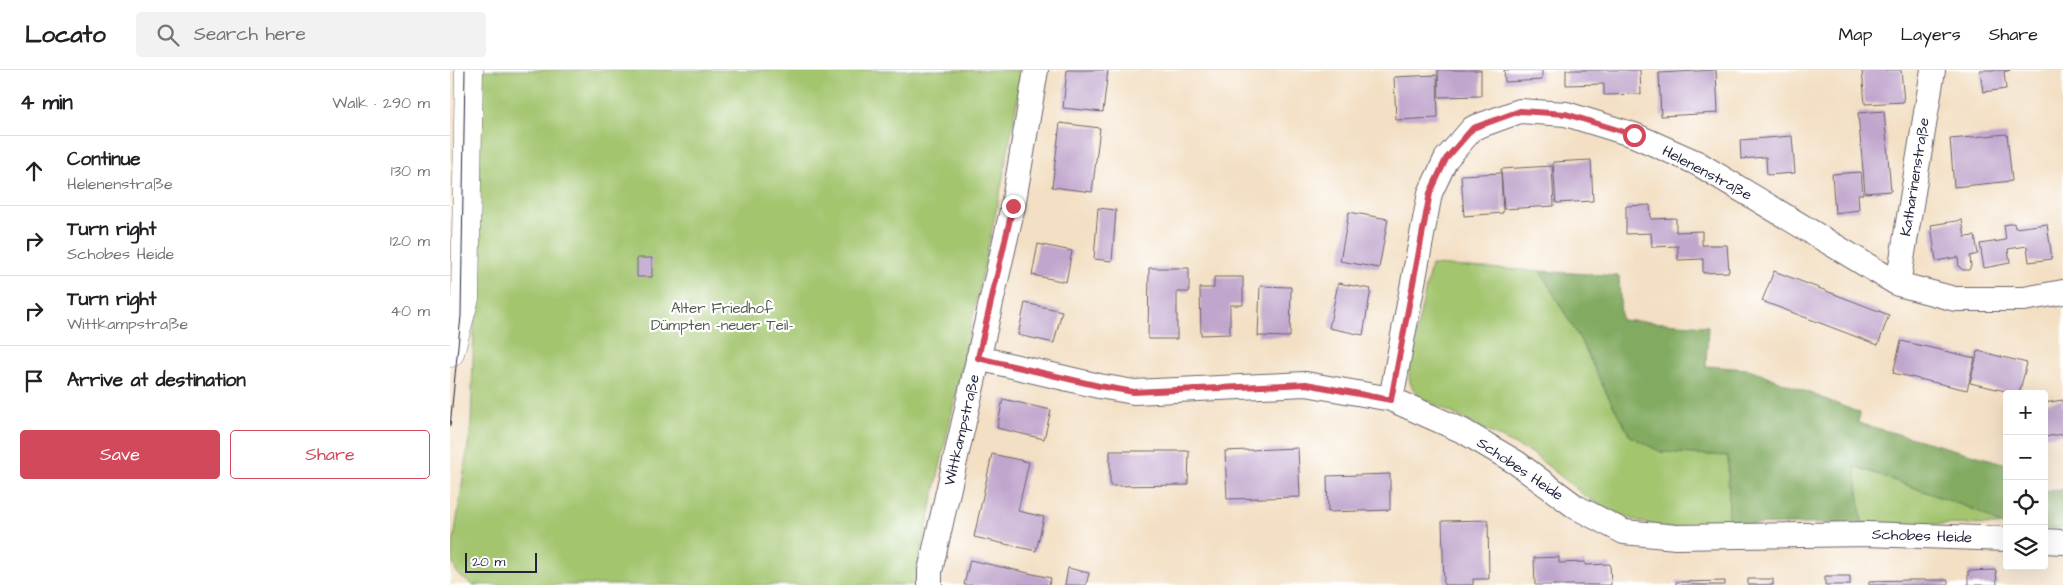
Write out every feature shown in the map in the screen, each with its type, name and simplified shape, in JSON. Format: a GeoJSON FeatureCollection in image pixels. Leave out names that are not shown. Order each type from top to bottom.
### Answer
{"type":"FeatureCollection","features":[{"type":"Feature","properties":{"kind":"street"},"geometry":{"type":"LineString","coordinates":[[450,353],[464,298],[469,70]]}},
{"type":"Feature","properties":{"kind":"street","name":"Wittkampstraße"},"geometry":{"type":"LineString","coordinates":[[930,585],[930,571],[1013,206],[1036,70]]}},
{"type":"Feature","properties":{"kind":"street","name":"Katharinenstraße"},"geometry":{"type":"LineString","coordinates":[[1898,284],[1933,70]]}},
{"type":"Feature","properties":{"kind":"street","name":"Helenenstraße"},"geometry":{"type":"LineString","coordinates":[[1391,400],[1430,193],[1446,159],[1473,128],[1520,111],[1566,114],[1634,135],[1696,163],[1898,284],[1955,299],[2024,299],[2063,292]]}},
{"type":"Feature","properties":{"kind":"street","name":"Schobes Heide"},"geometry":{"type":"LineString","coordinates":[[978,358],[1099,386],[1134,392],[1306,384],[1391,400],[1463,431],[1517,463],[1576,507],[1624,532],[1676,538],[1866,534],[2003,539]]}},
{"type":"Feature","properties":{"kind":"street"},"geometry":{"type":"LineString","coordinates":[[2048,541],[2063,542]]}},
{"type":"Feature","properties":{"kind":"green space","name":"Alter Friedhof Dümpten -neuer Teil-"},"geometry":{"type":"Polygon","coordinates":[[[482,70],[1023,70],[1000,193],[914,585],[473,585],[457,572],[453,564],[452,552],[471,425],[482,70]]]}},
{"type":"Feature","properties":{"kind":"green space"},"geometry":{"type":"Polygon","coordinates":[[[1431,265],[1540,271],[1579,337],[1630,436],[1662,452],[1728,456],[1729,525],[1680,529],[1651,525],[1614,513],[1584,495],[1533,454],[1420,396],[1410,384],[1409,367],[1431,265]]]}},
{"type":"Feature","properties":{"kind":"green space"},"geometry":{"type":"Polygon","coordinates":[[[1540,271],[1619,276],[1621,320],[1708,326],[1706,366],[1749,369],[1860,413],[1858,423],[2003,463],[2003,525],[1978,511],[1855,466],[1862,523],[1729,525],[1728,456],[1661,452],[1630,436],[1579,337],[1540,271]]]}},
{"type":"Feature","properties":{"kind":"green space"},"geometry":{"type":"Polygon","coordinates":[[[1854,466],[1978,511],[2001,525],[1862,523],[1854,466]]]}},
{"type":"Feature","properties":{"kind":"green space"},"geometry":{"type":"Polygon","coordinates":[[[2063,490],[2063,528],[2048,529],[2048,491],[2063,490]]]}},
{"type":"Feature","properties":{"kind":"building"},"geometry":{"type":"Polygon","coordinates":[[[1067,70],[1108,70],[1103,112],[1063,108],[1067,70]]]}},
{"type":"Feature","properties":{"kind":"building"},"geometry":{"type":"Polygon","coordinates":[[[1438,70],[1481,70],[1481,96],[1439,97],[1438,70]]]}},
{"type":"Feature","properties":{"kind":"building"},"geometry":{"type":"Polygon","coordinates":[[[1504,70],[1542,70],[1542,80],[1505,82],[1504,70]]]}},
{"type":"Feature","properties":{"kind":"building"},"geometry":{"type":"Polygon","coordinates":[[[1566,70],[1640,70],[1641,94],[1604,95],[1604,84],[1566,85],[1566,70]]]}},
{"type":"Feature","properties":{"kind":"building"},"geometry":{"type":"Polygon","coordinates":[[[1716,70],[1718,113],[1661,116],[1659,73],[1716,70]]]}},
{"type":"Feature","properties":{"kind":"building"},"geometry":{"type":"Polygon","coordinates":[[[1862,70],[1901,70],[1904,102],[1865,104],[1862,70]]]}},
{"type":"Feature","properties":{"kind":"building"},"geometry":{"type":"Polygon","coordinates":[[[1980,70],[2010,70],[2004,72],[2006,89],[1983,92],[1980,70]]]}},
{"type":"Feature","properties":{"kind":"building"},"geometry":{"type":"Polygon","coordinates":[[[1437,75],[1438,118],[1396,120],[1394,77],[1437,75]]]}},
{"type":"Feature","properties":{"kind":"building"},"geometry":{"type":"Polygon","coordinates":[[[1884,111],[1891,191],[1865,193],[1858,113],[1884,111]]]}},
{"type":"Feature","properties":{"kind":"building"},"geometry":{"type":"Polygon","coordinates":[[[1060,123],[1100,128],[1092,192],[1052,187],[1060,123]]]}},
{"type":"Feature","properties":{"kind":"building"},"geometry":{"type":"Polygon","coordinates":[[[2007,134],[2012,181],[1954,187],[1950,139],[2007,134]]]}},
{"type":"Feature","properties":{"kind":"building"},"geometry":{"type":"Polygon","coordinates":[[[1792,136],[1795,173],[1767,175],[1766,157],[1741,159],[1740,140],[1792,136]]]}},
{"type":"Feature","properties":{"kind":"building"},"geometry":{"type":"Polygon","coordinates":[[[1591,160],[1593,201],[1556,203],[1553,162],[1591,160]]]}},
{"type":"Feature","properties":{"kind":"building"},"geometry":{"type":"Polygon","coordinates":[[[1552,166],[1554,206],[1504,209],[1501,169],[1552,166]]]}},
{"type":"Feature","properties":{"kind":"building"},"geometry":{"type":"Polygon","coordinates":[[[1861,172],[1863,194],[1858,194],[1859,210],[1835,213],[1832,174],[1861,172]]]}},
{"type":"Feature","properties":{"kind":"building"},"geometry":{"type":"Polygon","coordinates":[[[1501,173],[1503,213],[1464,216],[1461,175],[1501,173]]]}},
{"type":"Feature","properties":{"kind":"building"},"geometry":{"type":"Polygon","coordinates":[[[1650,205],[1651,219],[1676,218],[1676,232],[1702,231],[1702,245],[1727,245],[1729,272],[1703,273],[1703,259],[1678,260],[1678,246],[1652,247],[1651,233],[1626,234],[1626,206],[1650,205]]]}},
{"type":"Feature","properties":{"kind":"building"},"geometry":{"type":"Polygon","coordinates":[[[1098,208],[1116,210],[1112,261],[1094,259],[1098,208]]]}},
{"type":"Feature","properties":{"kind":"building"},"geometry":{"type":"Polygon","coordinates":[[[1349,212],[1388,219],[1379,268],[1340,261],[1349,212]]]}},
{"type":"Feature","properties":{"kind":"building"},"geometry":{"type":"Polygon","coordinates":[[[1962,220],[1965,237],[1975,236],[1978,254],[1970,256],[1971,266],[1969,270],[1963,270],[1959,267],[1958,257],[1936,261],[1931,225],[1962,220]]]}},
{"type":"Feature","properties":{"kind":"building"},"geometry":{"type":"Polygon","coordinates":[[[2014,223],[2015,228],[2047,224],[2052,259],[2029,262],[2027,246],[2008,249],[2010,263],[1984,268],[1980,244],[2006,240],[2004,225],[2014,223]]]}},
{"type":"Feature","properties":{"kind":"building"},"geometry":{"type":"Polygon","coordinates":[[[1038,244],[1072,251],[1066,282],[1032,275],[1038,244]]]}},
{"type":"Feature","properties":{"kind":"building"},"geometry":{"type":"Polygon","coordinates":[[[637,258],[652,258],[652,277],[637,277],[637,258]]]}},
{"type":"Feature","properties":{"kind":"building"},"geometry":{"type":"Polygon","coordinates":[[[1149,268],[1189,268],[1189,292],[1177,292],[1177,339],[1148,339],[1149,268]]]}},
{"type":"Feature","properties":{"kind":"building"},"geometry":{"type":"Polygon","coordinates":[[[1774,271],[1889,315],[1878,345],[1762,301],[1774,271]]]}},
{"type":"Feature","properties":{"kind":"building"},"geometry":{"type":"Polygon","coordinates":[[[1214,277],[1243,277],[1243,305],[1230,305],[1230,334],[1201,335],[1200,288],[1214,288],[1214,277]]]}},
{"type":"Feature","properties":{"kind":"building"},"geometry":{"type":"Polygon","coordinates":[[[1338,283],[1371,289],[1363,335],[1329,328],[1338,283]]]}},
{"type":"Feature","properties":{"kind":"building"},"geometry":{"type":"Polygon","coordinates":[[[1260,286],[1291,287],[1290,337],[1258,336],[1260,286]]]}},
{"type":"Feature","properties":{"kind":"building"},"geometry":{"type":"Polygon","coordinates":[[[1025,303],[1062,311],[1054,343],[1018,335],[1025,303]]]}},
{"type":"Feature","properties":{"kind":"building"},"geometry":{"type":"Polygon","coordinates":[[[1901,341],[1975,358],[1967,390],[1893,373],[1901,341]]]}},
{"type":"Feature","properties":{"kind":"building"},"geometry":{"type":"Polygon","coordinates":[[[1978,351],[2027,363],[2020,390],[2003,390],[1970,383],[1978,351]]]}},
{"type":"Feature","properties":{"kind":"building"},"geometry":{"type":"Polygon","coordinates":[[[1003,399],[1051,410],[1044,439],[997,428],[1003,399]]]}},
{"type":"Feature","properties":{"kind":"building"},"geometry":{"type":"Polygon","coordinates":[[[2063,400],[2063,434],[2048,436],[2048,402],[2063,400]]]}},
{"type":"Feature","properties":{"kind":"building"},"geometry":{"type":"Polygon","coordinates":[[[1298,448],[1300,497],[1227,499],[1225,451],[1298,448]]]}},
{"type":"Feature","properties":{"kind":"building"},"geometry":{"type":"Polygon","coordinates":[[[1110,451],[1189,451],[1188,485],[1110,486],[1110,451]]]}},
{"type":"Feature","properties":{"kind":"building"},"geometry":{"type":"Polygon","coordinates":[[[992,454],[1029,462],[1018,511],[1044,517],[1036,551],[974,537],[992,454]]]}},
{"type":"Feature","properties":{"kind":"building"},"geometry":{"type":"Polygon","coordinates":[[[1390,474],[1390,510],[1328,512],[1327,476],[1390,474]]]}},
{"type":"Feature","properties":{"kind":"building"},"geometry":{"type":"Polygon","coordinates":[[[1488,520],[1489,579],[1473,579],[1473,585],[1444,585],[1442,521],[1488,520]]]}},
{"type":"Feature","properties":{"kind":"building"},"geometry":{"type":"Polygon","coordinates":[[[1559,557],[1559,563],[1585,562],[1585,565],[1610,564],[1611,585],[1535,585],[1534,558],[1559,557]]]}},
{"type":"Feature","properties":{"kind":"building"},"geometry":{"type":"Polygon","coordinates":[[[970,560],[1051,578],[1049,585],[964,585],[970,560]]]}},
{"type":"Feature","properties":{"kind":"building"},"geometry":{"type":"Polygon","coordinates":[[[1068,568],[1089,573],[1086,585],[1065,585],[1068,568]]]}},
{"type":"Feature","properties":{"kind":"building"},"geometry":{"type":"Polygon","coordinates":[[[1996,570],[1997,585],[1968,585],[1968,571],[1996,570]]]}},
{"type":"Feature","properties":{"kind":"building"},"geometry":{"type":"Polygon","coordinates":[[[1825,576],[1850,576],[1850,585],[1825,585],[1825,576]]]}},
{"type":"Feature","properties":{"kind":"building"},"geometry":{"type":"Polygon","coordinates":[[[1748,579],[1773,579],[1773,585],[1748,585],[1748,579]]]}},
{"type":"Feature","properties":{"kind":"building"},"geometry":{"type":"Polygon","coordinates":[[[1948,580],[1948,585],[1869,585],[1869,581],[1948,580]]]}},
{"type":"Feature","properties":{"kind":"building"},"geometry":{"type":"Polygon","coordinates":[[[1725,581],[1725,585],[1676,585],[1676,582],[1725,581]]]}},
{"type":"Feature","properties":{"kind":"tram line"},"geometry":{"type":"LineString","coordinates":[[450,426],[461,316],[465,70]]}},
{"type":"Feature","properties":{"kind":"route"},"geometry":{"type":"LineString","coordinates":[[1013,206],[978,358],[1099,386],[1134,392],[1306,384],[1391,400],[1411,285],[1430,193],[1446,159],[1473,128],[1520,111],[1566,114],[1634,135]]}}]}
